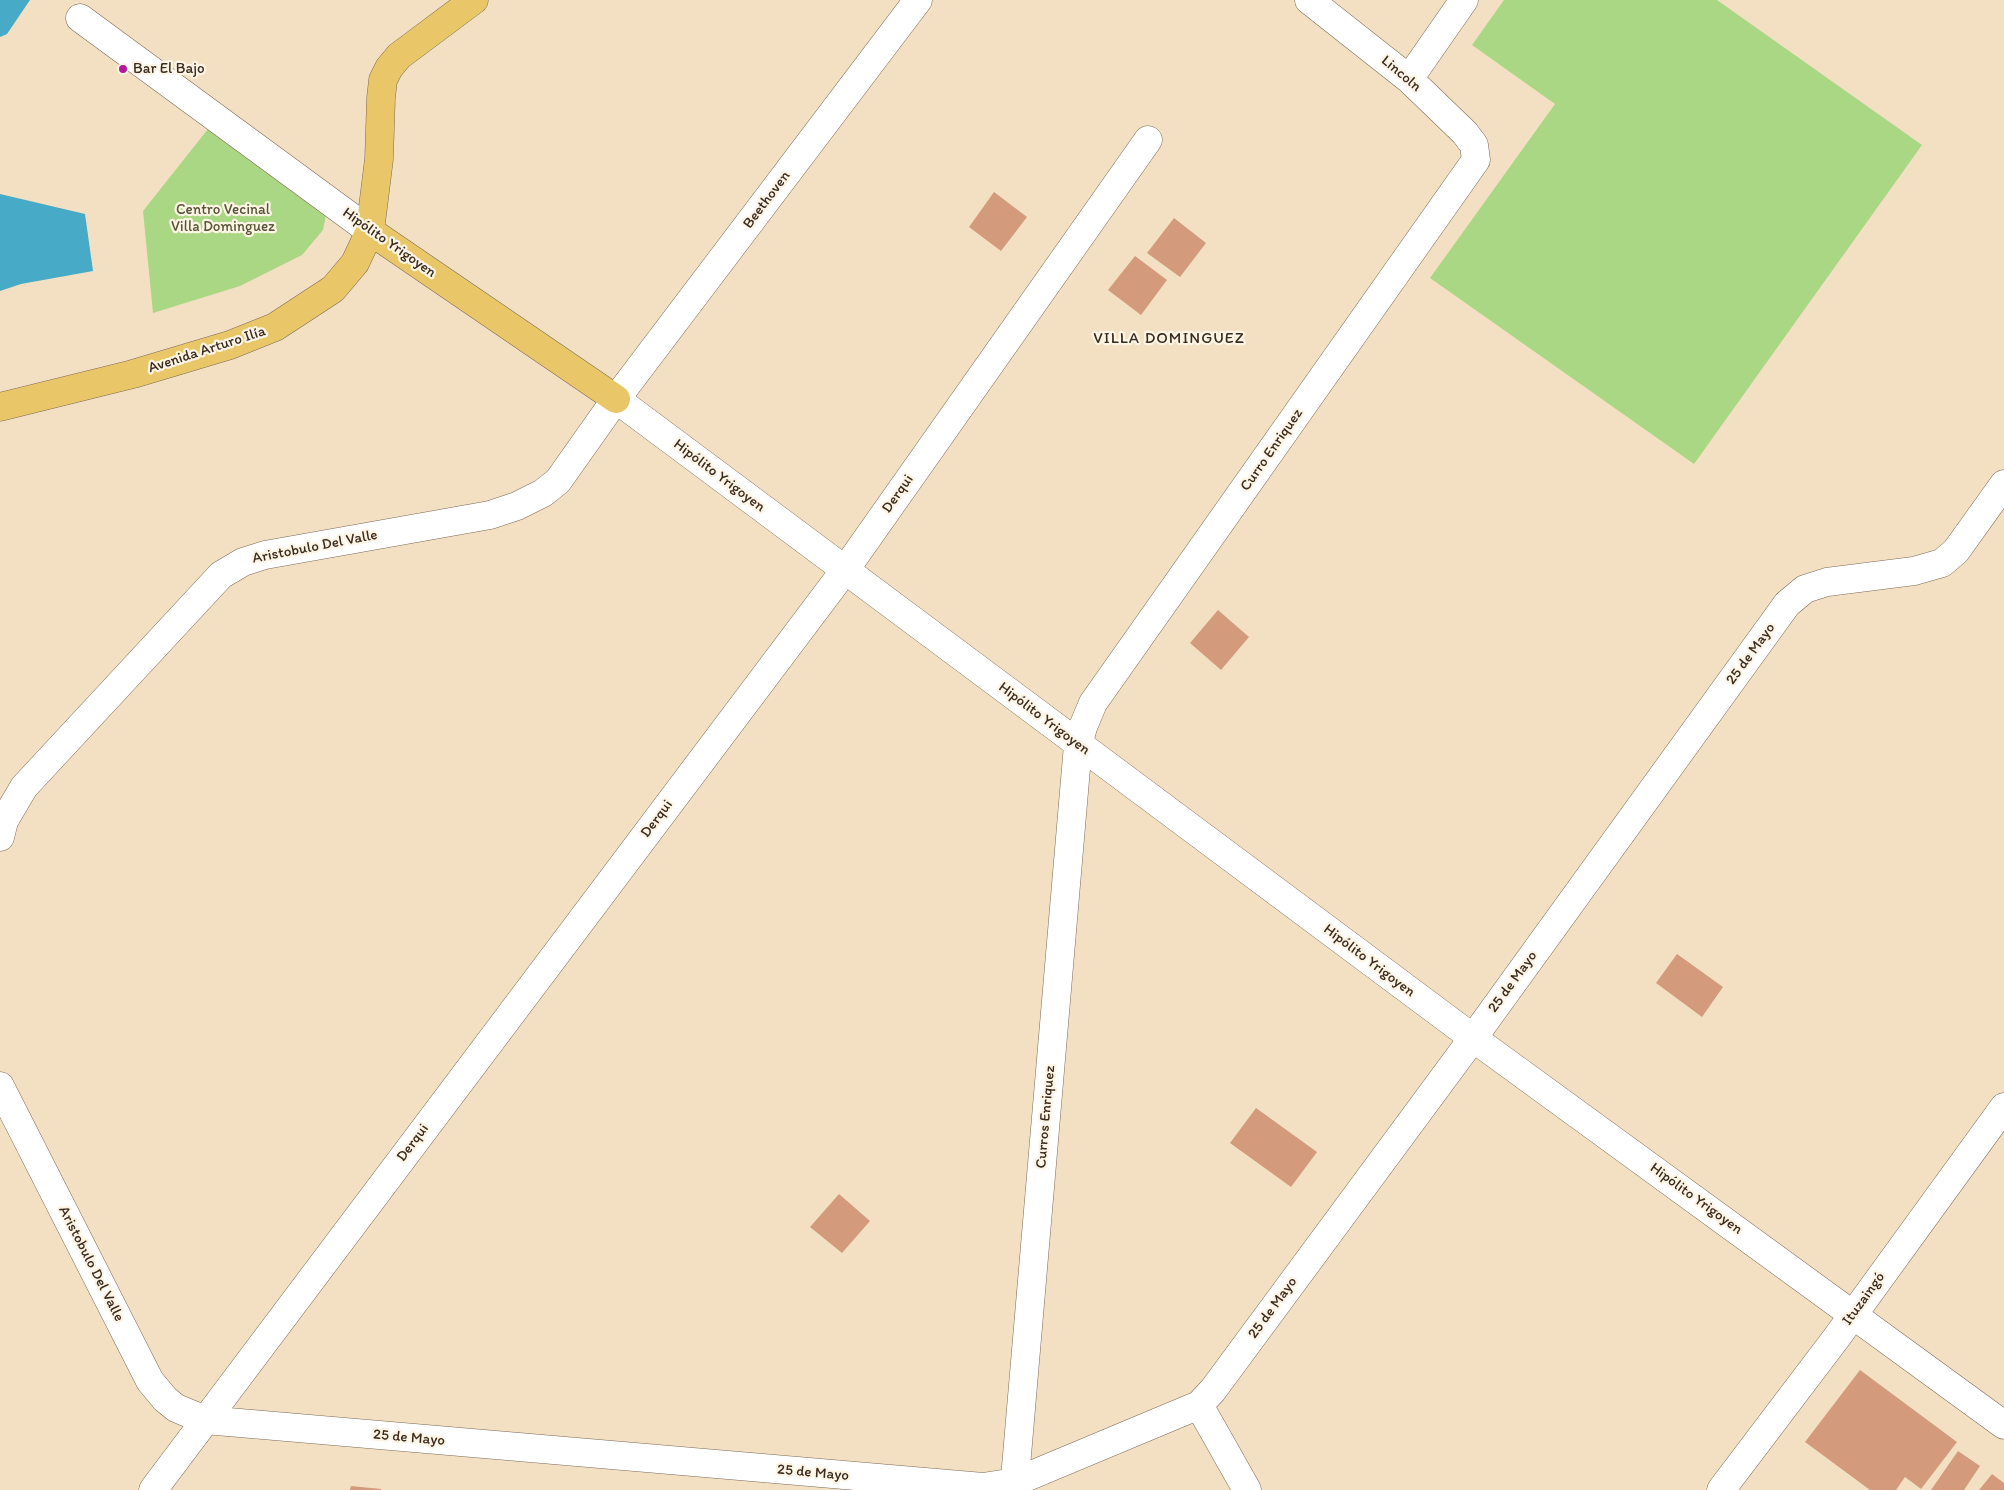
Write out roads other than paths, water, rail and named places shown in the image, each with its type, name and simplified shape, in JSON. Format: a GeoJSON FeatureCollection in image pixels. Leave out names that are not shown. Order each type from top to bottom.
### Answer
{"type":"FeatureCollection","features":[{"type":"Feature","properties":{"kind":"main road","name":"Avenida Arturo Ilía"},"geometry":{"type":"LineString","coordinates":[[0,408],[133,374],[230,345],[275,327],[332,289],[355,263],[370,231],[375,203],[383,80],[389,68],[399,56],[474,0]]}},
{"type":"Feature","properties":{"kind":"main road","name":"Hipólito Yrigoyen"},"geometry":{"type":"LineString","coordinates":[[370,231],[616,399]]}},
{"type":"Feature","properties":{"kind":"street","name":"Beethoven"},"geometry":{"type":"LineString","coordinates":[[616,399],[918,0]]}},
{"type":"Feature","properties":{"kind":"street","name":"Lincoln"},"geometry":{"type":"LineString","coordinates":[[1309,0],[1409,79],[1465,133],[1474,145],[1476,160]]}},
{"type":"Feature","properties":{"kind":"street"},"geometry":{"type":"LineString","coordinates":[[1409,79],[1464,0]]}},
{"type":"Feature","properties":{"kind":"street","name":"Hipólito Yrigoyen"},"geometry":{"type":"LineString","coordinates":[[80,18],[370,231]]}},
{"type":"Feature","properties":{"kind":"street","name":"Derqui"},"geometry":{"type":"LineString","coordinates":[[154,1490],[845,570],[1148,140]]}},
{"type":"Feature","properties":{"kind":"street","name":"Curro Enriquez"},"geometry":{"type":"LineString","coordinates":[[1078,745],[1093,703],[1476,160]]}},
{"type":"Feature","properties":{"kind":"street","name":"Hipólito Yrigoyen"},"geometry":{"type":"LineString","coordinates":[[616,399],[1472,1038],[1853,1313],[2004,1425]]}},
{"type":"Feature","properties":{"kind":"street","name":"Aristobulo Del Valle"},"geometry":{"type":"LineString","coordinates":[[0,837],[4,820],[24,787],[221,575],[243,562],[265,555],[490,515],[517,506],[543,493],[558,481],[616,399]]}},
{"type":"Feature","properties":{"kind":"street","name":"25 de Mayo"},"geometry":{"type":"LineString","coordinates":[[205,1420],[983,1488],[1014,1486],[1199,1405],[1219,1382],[1472,1038],[1787,604],[1805,589],[1827,582],[1914,571],[1942,563],[1956,550],[2004,484]]}},
{"type":"Feature","properties":{"kind":"street","name":"Curros Enriquez"},"geometry":{"type":"LineString","coordinates":[[1014,1486],[1078,745]]}},
{"type":"Feature","properties":{"kind":"street","name":"Aristobulo Del Valle"},"geometry":{"type":"LineString","coordinates":[[0,1086],[150,1381],[165,1399],[176,1408],[205,1420]]}},
{"type":"Feature","properties":{"kind":"street","name":"Ituzaingó"},"geometry":{"type":"LineString","coordinates":[[1721,1490],[2004,1107]]}},
{"type":"Feature","properties":{"kind":"street"},"geometry":{"type":"LineString","coordinates":[[1199,1405],[1247,1490]]}},
{"type":"Feature","properties":{"kind":"water"},"geometry":{"type":"Polygon","coordinates":[[[0,0],[30,0],[7,34],[0,37],[0,0]]]}},
{"type":"Feature","properties":{"kind":"water"},"geometry":{"type":"Polygon","coordinates":[[[0,194],[85,214],[93,271],[21,284],[0,291],[0,194]]]}},
{"type":"Feature","properties":{"kind":"place","name":"Bar El Bajo"},"geometry":{"type":"Point","coordinates":[123,69]}},
{"type":"Feature","properties":{"kind":"district","name":"VILLA DOMINGUEZ"},"geometry":{"type":"Point","coordinates":[1169,339]}},
{"type":"Feature","properties":{"kind":"park label","name":"Centro Vecinal Villa Dominguez"},"geometry":{"type":"Point","coordinates":[223,218]}}]}
